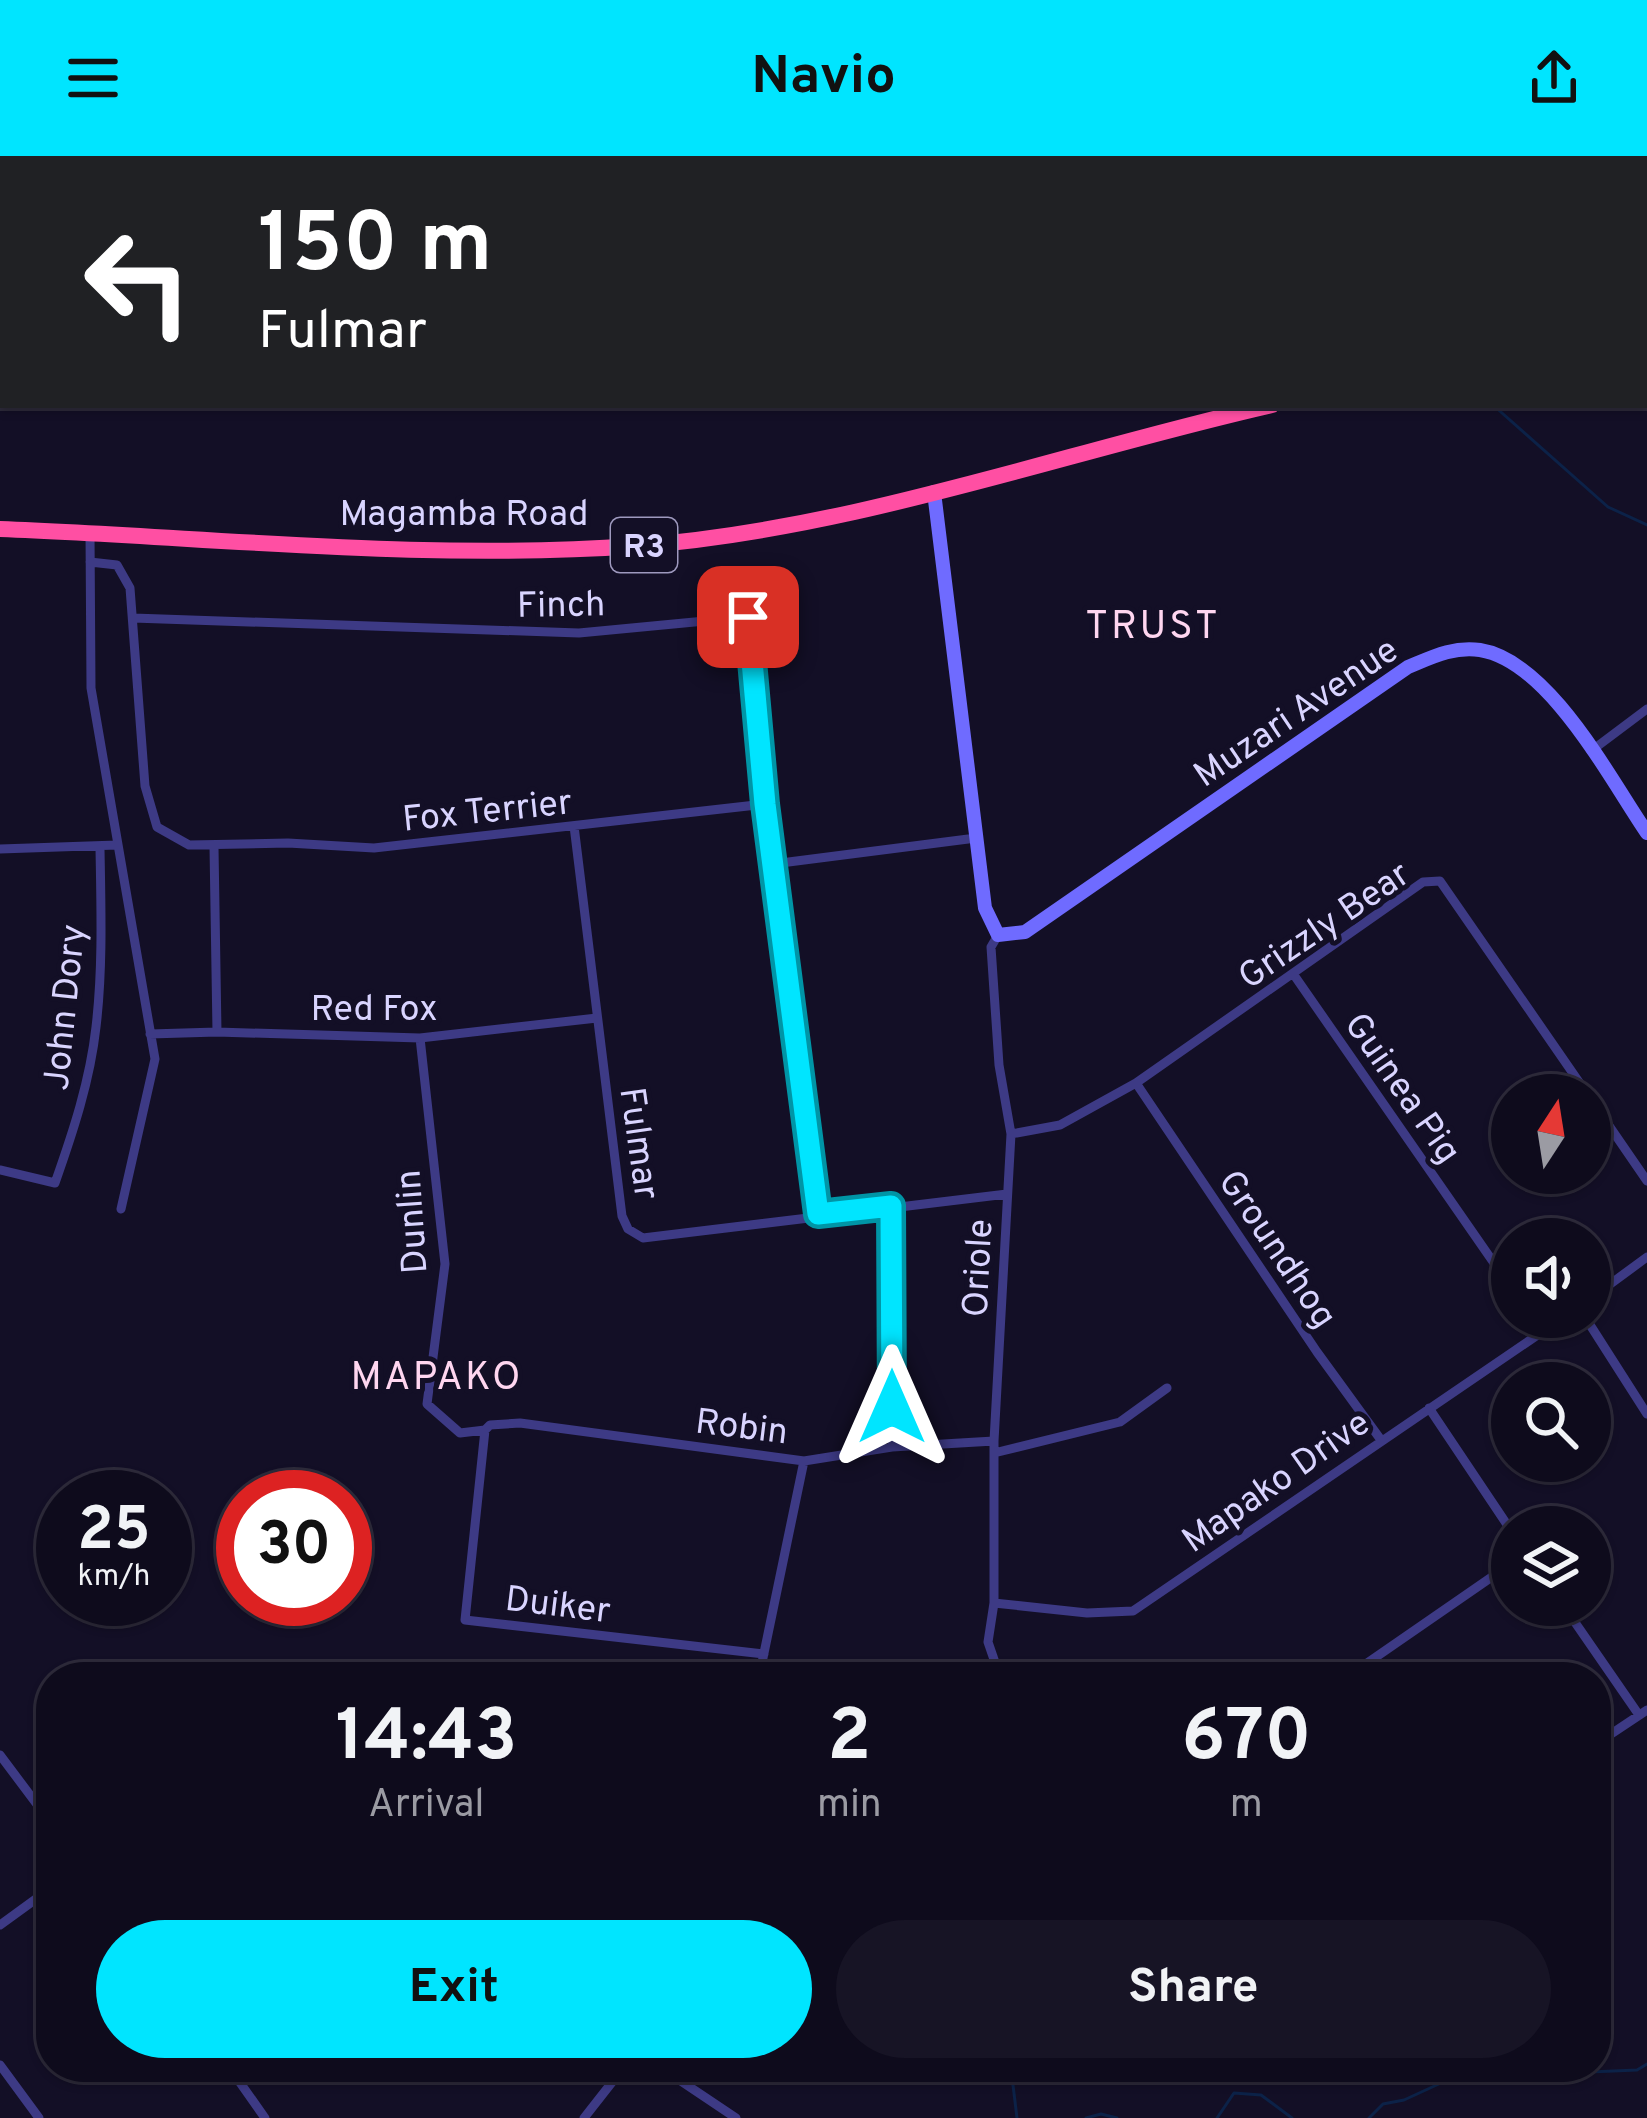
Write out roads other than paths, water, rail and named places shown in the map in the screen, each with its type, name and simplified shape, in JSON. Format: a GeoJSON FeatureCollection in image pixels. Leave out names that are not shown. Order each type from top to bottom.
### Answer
{"type":"FeatureCollection","features":[{"type":"Feature","properties":{"kind":"highway","name":"Magamba Road"},"geometry":{"type":"LineString","coordinates":[[0,529],[418,550],[634,546],[770,529],[934,492],[1207,412],[1244,408]]}},
{"type":"Feature","properties":{"kind":"street"},"geometry":{"type":"LineString","coordinates":[[934,492],[985,908],[998,935]]}},
{"type":"Feature","properties":{"kind":"street"},"geometry":{"type":"LineString","coordinates":[[90,532],[91,688],[155,1059],[121,1208]]}},
{"type":"Feature","properties":{"kind":"street"},"geometry":{"type":"LineString","coordinates":[[90,562],[117,565],[130,588],[146,786],[157,826],[189,845],[214,847],[217,1032]]}},
{"type":"Feature","properties":{"kind":"street","name":"Finch"},"geometry":{"type":"LineString","coordinates":[[133,618],[579,633],[748,617],[765,804],[818,1214]]}},
{"type":"Feature","properties":{"kind":"street","name":"Muzari Avenue"},"geometry":{"type":"LineString","coordinates":[[998,935],[1025,932],[1408,667],[1448,650],[1479,650],[1507,658],[1544,687],[1647,833]]}},
{"type":"Feature","properties":{"kind":"street"},"geometry":{"type":"LineString","coordinates":[[1591,751],[1647,709]]}},
{"type":"Feature","properties":{"kind":"street","name":"Fox Terrier"},"geometry":{"type":"LineString","coordinates":[[214,847],[288,843],[374,848],[765,804]]}},
{"type":"Feature","properties":{"kind":"street","name":"Fulmar"},"geometry":{"type":"LineString","coordinates":[[574,826],[622,1216],[628,1229],[643,1238],[1006,1194]]}},
{"type":"Feature","properties":{"kind":"street"},"geometry":{"type":"LineString","coordinates":[[773,864],[976,838]]}},
{"type":"Feature","properties":{"kind":"street"},"geometry":{"type":"LineString","coordinates":[[0,849],[116,845]]}},
{"type":"Feature","properties":{"kind":"street","name":"John Dory"},"geometry":{"type":"LineString","coordinates":[[0,1170],[55,1183],[79,1113],[96,1030],[100,848]]}},
{"type":"Feature","properties":{"kind":"street","name":"Grizzly Bear"},"geometry":{"type":"LineString","coordinates":[[1011,1134],[1060,1125],[1136,1083],[1423,882],[1440,881],[1573,1074]]}},
{"type":"Feature","properties":{"kind":"street","name":"Oriole"},"geometry":{"type":"LineString","coordinates":[[995,1662],[988,1642],[994,1603],[994,1447],[1011,1134],[999,1065],[992,947],[998,935]]}},
{"type":"Feature","properties":{"kind":"street","name":"Guinea Pig"},"geometry":{"type":"LineString","coordinates":[[1294,975],[1491,1259]]}},
{"type":"Feature","properties":{"kind":"street","name":"Red Fox"},"geometry":{"type":"LineString","coordinates":[[150,1034],[420,1038],[597,1018]]}},
{"type":"Feature","properties":{"kind":"street","name":"Dunlin"},"geometry":{"type":"LineString","coordinates":[[420,1038],[445,1264],[427,1404],[460,1432],[485,1430]]}},
{"type":"Feature","properties":{"kind":"street","name":"Groundhog"},"geometry":{"type":"LineString","coordinates":[[1136,1083],[1381,1440]]}},
{"type":"Feature","properties":{"kind":"street","name":"Grizzly Bear"},"geometry":{"type":"LineString","coordinates":[[1611,1129],[1647,1181]]}},
{"type":"Feature","properties":{"kind":"street"},"geometry":{"type":"LineString","coordinates":[[891,1206],[892,1447]]}},
{"type":"Feature","properties":{"kind":"street"},"geometry":{"type":"LineString","coordinates":[[1611,1283],[1647,1257]]}},
{"type":"Feature","properties":{"kind":"street","name":"Mapako Drive"},"geometry":{"type":"LineString","coordinates":[[994,1603],[1087,1613],[1133,1611],[1533,1338]]}},
{"type":"Feature","properties":{"kind":"street"},"geometry":{"type":"LineString","coordinates":[[1598,1338],[1647,1414]]}},
{"type":"Feature","properties":{"kind":"street","name":"Robin"},"geometry":{"type":"LineString","coordinates":[[485,1430],[490,1425],[520,1423],[804,1460],[892,1447],[994,1447],[1120,1422],[1167,1388]]}},
{"type":"Feature","properties":{"kind":"street"},"geometry":{"type":"LineString","coordinates":[[1429,1408],[1495,1506]]}},
{"type":"Feature","properties":{"kind":"street","name":"Duiker"},"geometry":{"type":"LineString","coordinates":[[485,1430],[465,1620],[764,1654]]}},
{"type":"Feature","properties":{"kind":"street"},"geometry":{"type":"LineString","coordinates":[[762,1662],[804,1460]]}},
{"type":"Feature","properties":{"kind":"street"},"geometry":{"type":"LineString","coordinates":[[1369,1662],[1491,1578]]}},
{"type":"Feature","properties":{"kind":"street"},"geometry":{"type":"LineString","coordinates":[[1579,1626],[1606,1662]]}},
{"type":"Feature","properties":{"kind":"street"},"geometry":{"type":"LineString","coordinates":[[1611,1669],[1643,1712],[1611,1734]]}},
{"type":"Feature","properties":{"kind":"street"},"geometry":{"type":"LineString","coordinates":[[0,1754],[36,1803]]}},
{"type":"Feature","properties":{"kind":"street"},"geometry":{"type":"LineString","coordinates":[[0,1925],[36,1899]]}},
{"type":"Feature","properties":{"kind":"street"},"geometry":{"type":"LineString","coordinates":[[0,2065],[39,2118]]}},
{"type":"Feature","properties":{"kind":"street"},"geometry":{"type":"LineString","coordinates":[[240,2082],[265,2118]]}},
{"type":"Feature","properties":{"kind":"street"},"geometry":{"type":"LineString","coordinates":[[584,2118],[612,2082]]}},
{"type":"Feature","properties":{"kind":"street"},"geometry":{"type":"LineString","coordinates":[[682,2082],[736,2118]]}},
{"type":"Feature","properties":{"kind":"waterway"},"geometry":{"type":"LineString","coordinates":[[1496,408],[1608,507],[1647,525]]}},
{"type":"Feature","properties":{"kind":"waterway"},"geometry":{"type":"LineString","coordinates":[[1611,2071],[1637,2070],[1647,2064]]}},
{"type":"Feature","properties":{"kind":"waterway"},"geometry":{"type":"LineString","coordinates":[[1011,2082],[1017,2118]]}},
{"type":"Feature","properties":{"kind":"waterway"},"geometry":{"type":"LineString","coordinates":[[1369,2118],[1383,2104],[1443,2082]]}},
{"type":"Feature","properties":{"kind":"waterway"},"geometry":{"type":"LineString","coordinates":[[1217,2118],[1234,2093],[1261,2095],[1292,2118]]}},
{"type":"Feature","properties":{"kind":"waterway"},"geometry":{"type":"LineString","coordinates":[[1086,2118],[1101,2114],[1117,2118]]}},
{"type":"Feature","properties":{"kind":"district","name":"TRUST"},"geometry":{"type":"Point","coordinates":[1153,624]}},
{"type":"Feature","properties":{"kind":"district","name":"MAPAKO"},"geometry":{"type":"Point","coordinates":[437,1375]}}]}
